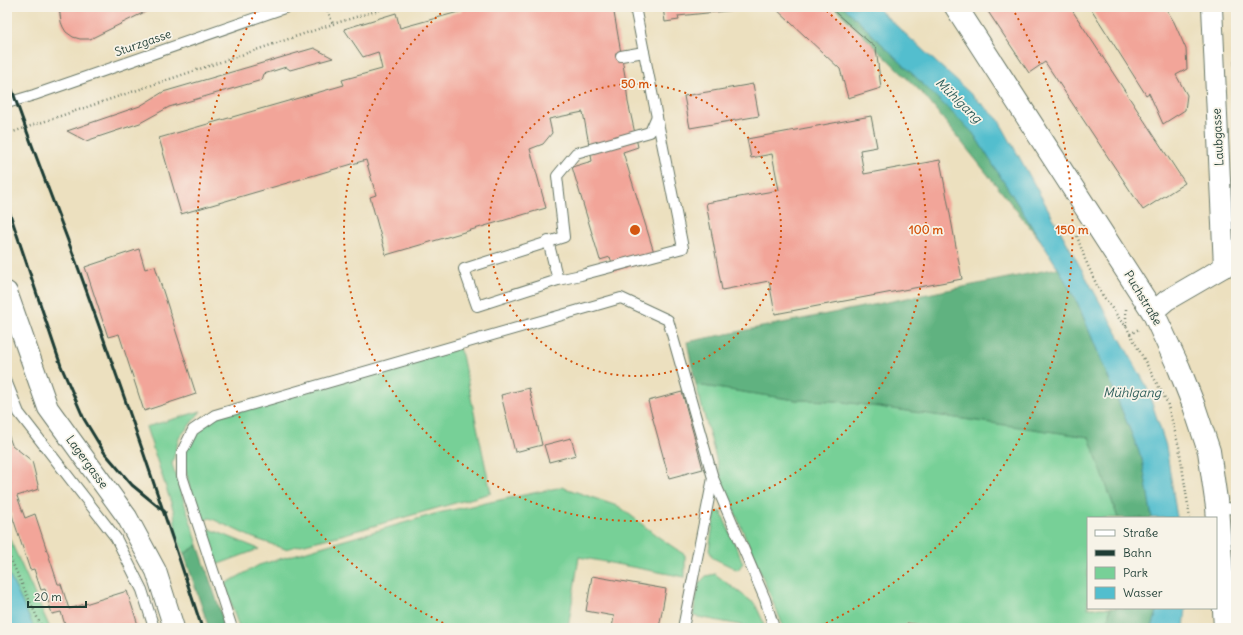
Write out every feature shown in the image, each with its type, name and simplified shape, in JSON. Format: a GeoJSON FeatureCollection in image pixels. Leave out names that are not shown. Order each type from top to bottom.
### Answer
{"type":"FeatureCollection","features":[{"type":"Feature","properties":{"kind":"main road","name":"Puchstraße"},"geometry":{"type":"LineString","coordinates":[[956,7],[1154,312],[1179,368],[1194,406],[1227,508],[1225,628]]}},
{"type":"Feature","properties":{"kind":"street","name":"Laubgasse"},"geometry":{"type":"LineString","coordinates":[[1212,7],[1230,265]]}},
{"type":"Feature","properties":{"kind":"street"},"geometry":{"type":"LineString","coordinates":[[1154,312],[1167,300],[1230,265]]}},
{"type":"Feature","properties":{"kind":"street","name":"Lagergasse"},"geometry":{"type":"LineString","coordinates":[[7,292],[11,314],[48,408],[127,517],[156,571],[174,628]]}},
{"type":"Feature","properties":{"kind":"lane","name":"Sturzgasse"},"geometry":{"type":"LineString","coordinates":[[7,103],[287,7]]}},
{"type":"Feature","properties":{"kind":"lane"},"geometry":{"type":"LineString","coordinates":[[635,7],[657,116],[683,248],[558,280],[477,306],[464,269],[564,237],[557,176],[576,153],[650,132],[657,116]]}},
{"type":"Feature","properties":{"kind":"lane"},"geometry":{"type":"LineString","coordinates":[[622,56],[644,52]]}},
{"type":"Feature","properties":{"kind":"lane"},"geometry":{"type":"LineString","coordinates":[[548,242],[558,280]]}},
{"type":"Feature","properties":{"kind":"lane"},"geometry":{"type":"LineString","coordinates":[[232,628],[182,476],[182,452],[194,430],[215,415],[621,298],[668,320],[713,478],[765,599],[774,628]]}},
{"type":"Feature","properties":{"kind":"lane"},"geometry":{"type":"LineString","coordinates":[[7,383],[19,413],[116,538],[142,590],[154,628]]}},
{"type":"Feature","properties":{"kind":"lane"},"geometry":{"type":"LineString","coordinates":[[683,628],[713,478]]}},
{"type":"Feature","properties":{"kind":"path"},"geometry":{"type":"LineString","coordinates":[[326,7],[333,24]]}},
{"type":"Feature","properties":{"kind":"path"},"geometry":{"type":"LineString","coordinates":[[7,134],[333,24],[389,7]]}},
{"type":"Feature","properties":{"kind":"path"},"geometry":{"type":"LineString","coordinates":[[1076,233],[1085,259],[1099,290],[1121,322],[1126,326],[1167,402],[1179,447],[1190,517]]}},
{"type":"Feature","properties":{"kind":"path"},"geometry":{"type":"LineString","coordinates":[[7,551],[42,628]]}},
{"type":"Feature","properties":{"kind":"green space"},"geometry":{"type":"Polygon","coordinates":[[[834,7],[844,7],[973,133],[1041,241],[923,94],[834,7]]]}},
{"type":"Feature","properties":{"kind":"green space"},"geometry":{"type":"Polygon","coordinates":[[[1058,268],[1078,304],[1142,459],[1152,517],[1118,517],[1089,437],[837,401],[796,400],[696,385],[687,342],[1058,268]]]}},
{"type":"Feature","properties":{"kind":"green space"},"geometry":{"type":"Polygon","coordinates":[[[457,345],[462,355],[491,493],[285,549],[251,537],[210,518],[197,523],[182,452],[193,430],[215,415],[457,345]]]}},
{"type":"Feature","properties":{"kind":"green space"},"geometry":{"type":"Polygon","coordinates":[[[696,385],[796,400],[837,401],[1090,437],[1118,517],[1087,517],[1087,609],[1110,609],[1107,628],[784,628],[723,484],[696,385]]]}},
{"type":"Feature","properties":{"kind":"green space"},"geometry":{"type":"Polygon","coordinates":[[[201,411],[179,438],[172,464],[198,545],[184,554],[176,535],[174,512],[146,427],[201,411]]]}},
{"type":"Feature","properties":{"kind":"green space"},"geometry":{"type":"Polygon","coordinates":[[[562,487],[620,507],[657,536],[685,555],[685,577],[579,557],[568,628],[239,628],[225,584],[259,565],[438,513],[562,487]]]}},
{"type":"Feature","properties":{"kind":"green space"},"geometry":{"type":"Polygon","coordinates":[[[715,512],[721,512],[743,563],[738,570],[713,558],[709,550],[715,512]]]}},
{"type":"Feature","properties":{"kind":"green space"},"geometry":{"type":"Polygon","coordinates":[[[210,529],[259,549],[216,565],[206,535],[210,529]]]}},
{"type":"Feature","properties":{"kind":"green space"},"geometry":{"type":"Polygon","coordinates":[[[7,533],[50,628],[34,628],[7,570],[7,533]]]}},
{"type":"Feature","properties":{"kind":"green space"},"geometry":{"type":"Polygon","coordinates":[[[198,545],[226,628],[209,628],[184,554],[198,545]]]}},
{"type":"Feature","properties":{"kind":"green space"},"geometry":{"type":"Polygon","coordinates":[[[715,574],[755,604],[763,621],[764,628],[756,628],[693,616],[699,583],[706,576],[715,574]]]}},
{"type":"Feature","properties":{"kind":"green space"},"geometry":{"type":"Polygon","coordinates":[[[1110,609],[1158,609],[1152,628],[1107,628],[1110,609]]]}},
{"type":"Feature","properties":{"kind":"water","name":"Mühlgang"},"geometry":{"type":"Polygon","coordinates":[[[844,7],[876,7],[998,119],[1146,385],[1166,446],[1177,517],[1152,517],[1142,459],[1078,304],[1058,268],[973,133],[844,7]]]}},
{"type":"Feature","properties":{"kind":"water"},"geometry":{"type":"Polygon","coordinates":[[[7,570],[34,628],[7,628],[7,570]]]}},
{"type":"Feature","properties":{"kind":"water"},"geometry":{"type":"Polygon","coordinates":[[[1158,609],[1186,609],[1184,628],[1152,628],[1158,609]]]}},
{"type":"Feature","properties":{"kind":"building"},"geometry":{"type":"Polygon","coordinates":[[[59,7],[155,7],[90,39],[80,39],[73,37],[66,32],[61,22],[59,7]]]}},
{"type":"Feature","properties":{"kind":"building"},"geometry":{"type":"Polygon","coordinates":[[[461,7],[613,7],[628,102],[638,147],[623,152],[656,259],[615,272],[610,257],[600,260],[572,167],[592,161],[583,112],[549,119],[552,133],[543,144],[530,149],[546,208],[386,255],[370,197],[376,195],[366,160],[181,214],[159,138],[344,85],[342,80],[382,69],[378,52],[363,57],[344,29],[396,13],[400,28],[462,11],[461,7]]]}},
{"type":"Feature","properties":{"kind":"building"},"geometry":{"type":"Polygon","coordinates":[[[663,7],[755,8],[678,16],[679,20],[665,22],[663,7]]]}},
{"type":"Feature","properties":{"kind":"building"},"geometry":{"type":"Polygon","coordinates":[[[774,7],[829,7],[876,48],[881,88],[848,98],[840,69],[774,7]]]}},
{"type":"Feature","properties":{"kind":"building"},"geometry":{"type":"Polygon","coordinates":[[[985,7],[1070,7],[1185,183],[1143,210],[1045,62],[1029,73],[985,7]]]}},
{"type":"Feature","properties":{"kind":"building"},"geometry":{"type":"Polygon","coordinates":[[[1090,7],[1165,7],[1174,22],[1186,49],[1187,69],[1176,75],[1187,95],[1185,110],[1163,124],[1149,93],[1146,95],[1090,7]]]}},
{"type":"Feature","properties":{"kind":"building"},"geometry":{"type":"Polygon","coordinates":[[[314,48],[333,58],[290,70],[286,67],[264,74],[262,80],[169,107],[140,123],[86,141],[67,131],[140,106],[163,92],[314,48]]]}},
{"type":"Feature","properties":{"kind":"building"},"geometry":{"type":"Polygon","coordinates":[[[1234,60],[1236,60],[1236,76],[1235,76],[1234,60]]]}},
{"type":"Feature","properties":{"kind":"building"},"geometry":{"type":"Polygon","coordinates":[[[753,84],[759,116],[690,128],[684,96],[753,84]]]}},
{"type":"Feature","properties":{"kind":"building"},"geometry":{"type":"Polygon","coordinates":[[[871,116],[877,147],[860,150],[864,174],[940,160],[962,279],[775,314],[769,281],[722,290],[706,203],[779,190],[772,154],[751,158],[747,139],[871,116]]]}},
{"type":"Feature","properties":{"kind":"building"},"geometry":{"type":"Polygon","coordinates":[[[139,249],[145,269],[155,266],[196,394],[144,411],[119,334],[108,337],[85,267],[139,249]]]}},
{"type":"Feature","properties":{"kind":"building"},"geometry":{"type":"Polygon","coordinates":[[[529,388],[542,445],[515,452],[501,395],[529,388]]]}},
{"type":"Feature","properties":{"kind":"building"},"geometry":{"type":"Polygon","coordinates":[[[682,392],[703,469],[669,478],[648,401],[682,392]]]}},
{"type":"Feature","properties":{"kind":"building"},"geometry":{"type":"Polygon","coordinates":[[[7,431],[12,445],[32,461],[39,489],[17,496],[25,518],[35,514],[58,584],[61,584],[69,609],[127,591],[139,628],[66,628],[61,612],[52,614],[45,589],[41,590],[34,569],[30,570],[7,500],[7,431]]]}},
{"type":"Feature","properties":{"kind":"building"},"geometry":{"type":"Polygon","coordinates":[[[571,438],[576,455],[549,462],[544,445],[571,438]]]}},
{"type":"Feature","properties":{"kind":"building"},"geometry":{"type":"Polygon","coordinates":[[[592,576],[666,589],[659,628],[612,628],[614,616],[586,611],[592,576]]]}},
{"type":"Feature","properties":{"kind":"building"},"geometry":{"type":"Polygon","coordinates":[[[907,623],[927,626],[926,628],[906,628],[907,623]]]}},
{"type":"Feature","properties":{"kind":"railway"},"geometry":{"type":"LineString","coordinates":[[7,75],[111,359],[202,628]]}},
{"type":"Feature","properties":{"kind":"railway"},"geometry":{"type":"LineString","coordinates":[[7,205],[61,366],[84,419],[104,452],[132,485],[165,512]]}}]}
